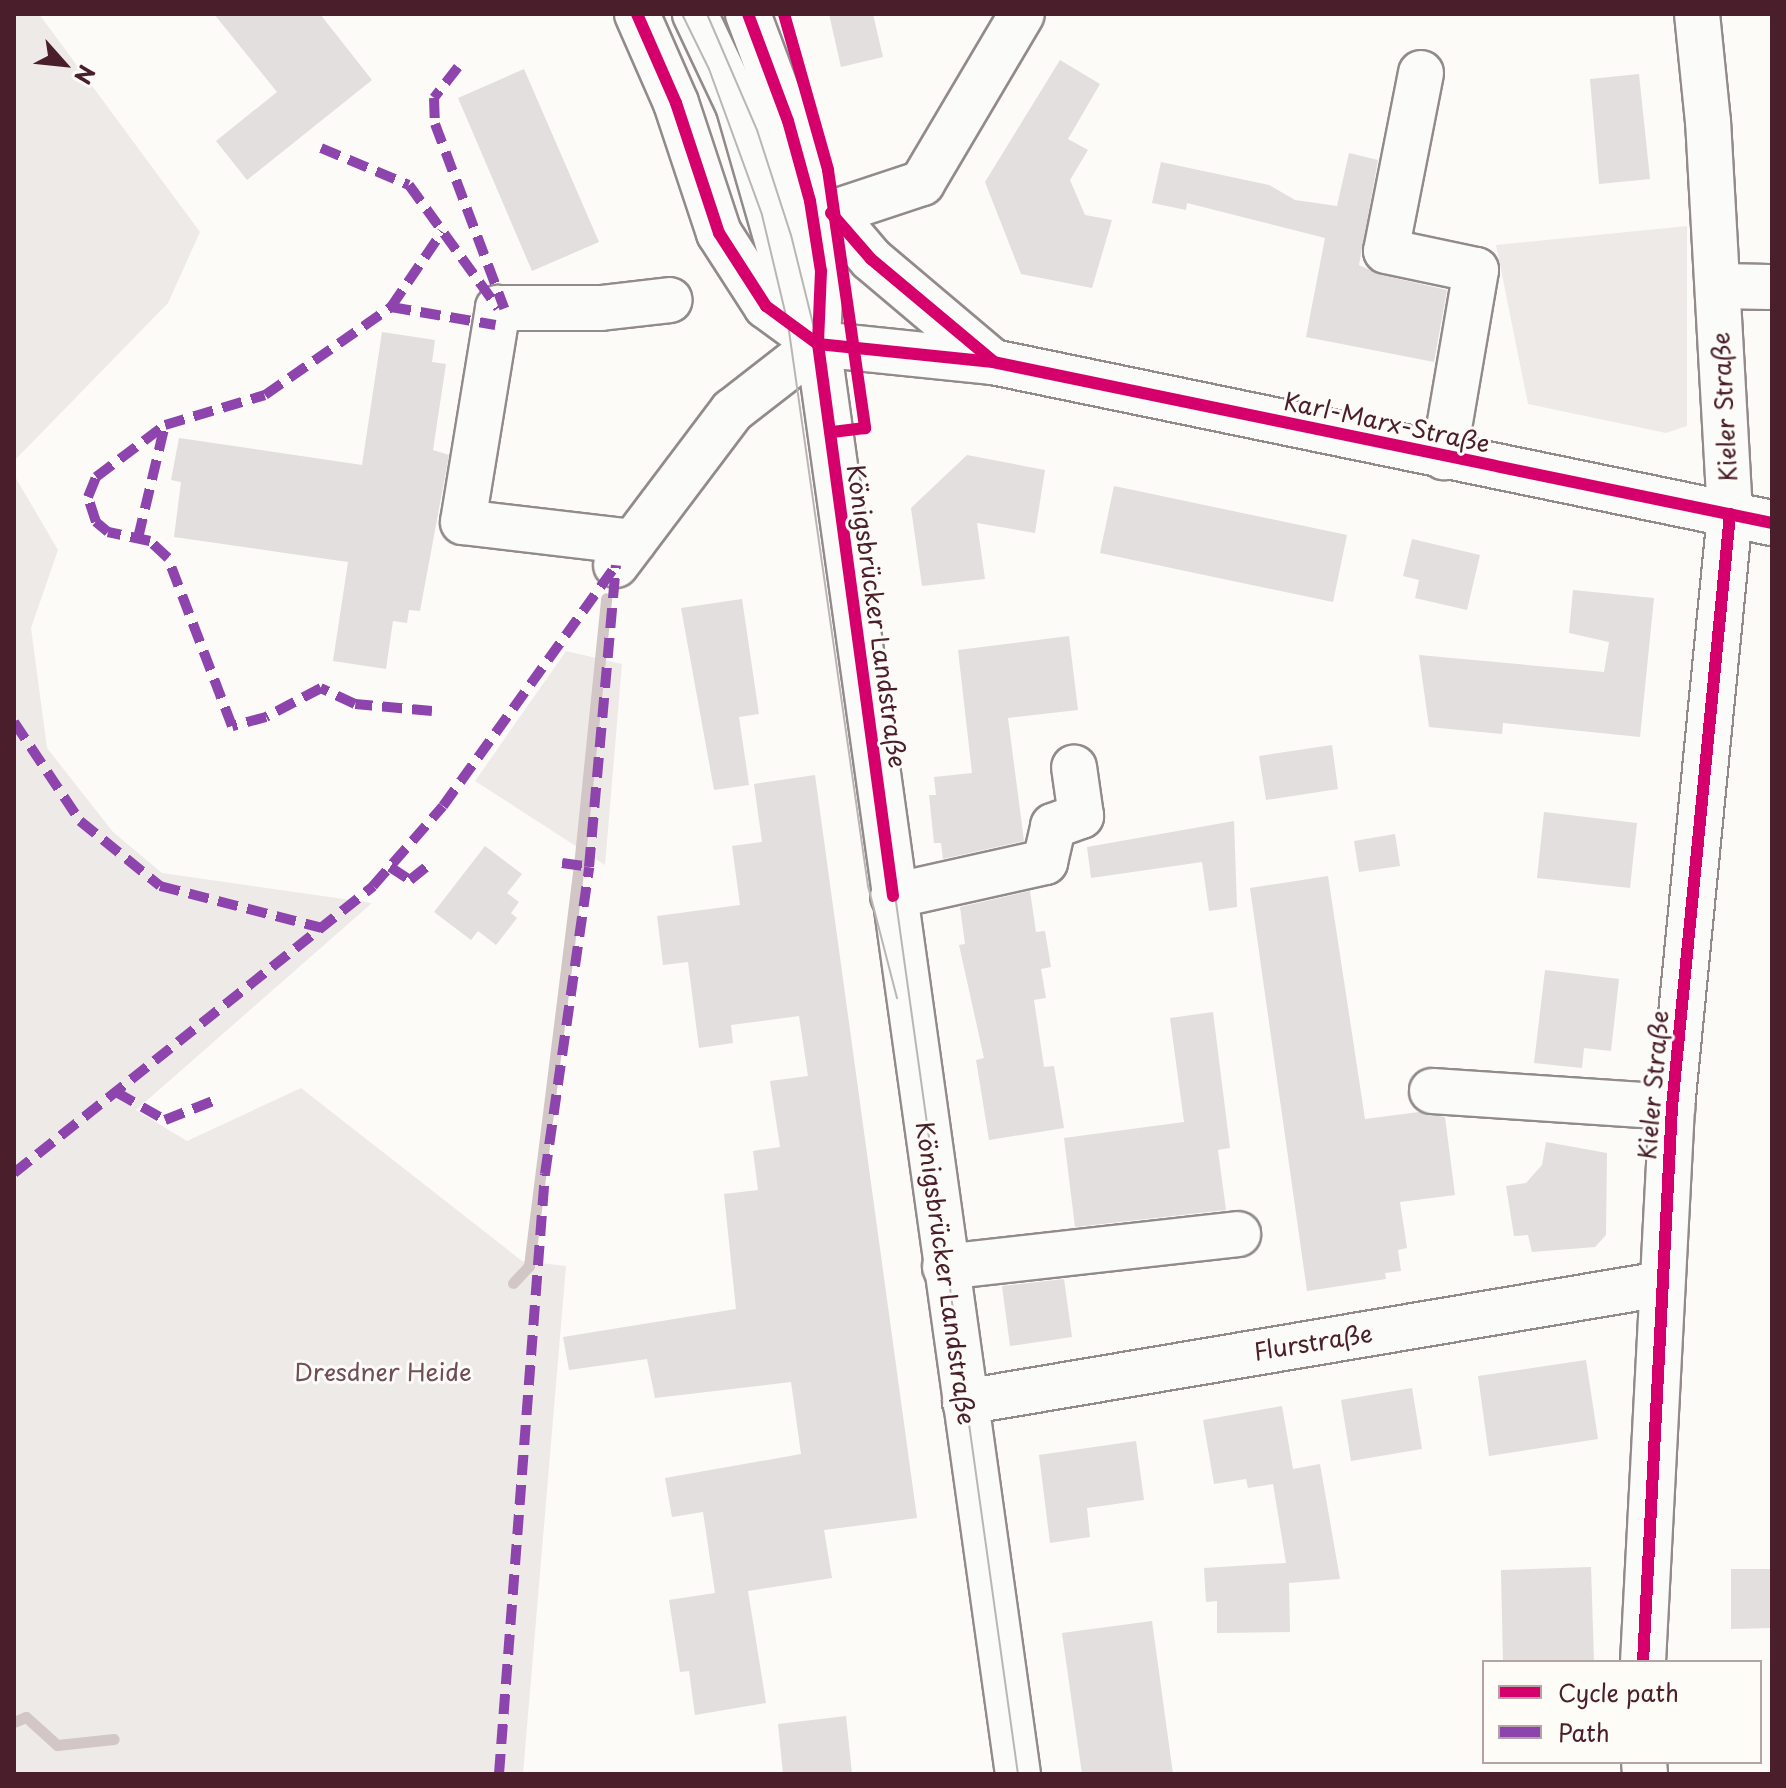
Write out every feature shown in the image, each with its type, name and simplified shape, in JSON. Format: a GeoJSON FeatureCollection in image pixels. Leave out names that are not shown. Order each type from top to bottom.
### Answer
{"type":"FeatureCollection","features":[{"type":"Feature","properties":{"kind":"main road"},"geometry":{"type":"LineString","coordinates":[[637,14],[676,103],[719,233],[766,306],[818,344]]}},
{"type":"Feature","properties":{"kind":"main road"},"geometry":{"type":"LineString","coordinates":[[695,14],[738,105],[798,314],[818,344]]}},
{"type":"Feature","properties":{"kind":"main road"},"geometry":{"type":"LineString","coordinates":[[670,300],[601,308],[498,308],[463,522],[625,553],[732,411],[818,344],[821,207],[748,14]]}},
{"type":"Feature","properties":{"kind":"main road"},"geometry":{"type":"LineString","coordinates":[[821,207],[922,183],[1022,14]]}},
{"type":"Feature","properties":{"kind":"main road","name":"Kieler Straße"},"geometry":{"type":"LineString","coordinates":[[1643,1660],[1672,1107],[1730,514],[1718,286],[1697,14]]}},
{"type":"Feature","properties":{"kind":"main road"},"geometry":{"type":"LineString","coordinates":[[1421,73],[1386,251],[1476,270],[1444,457]]}},
{"type":"Feature","properties":{"kind":"main road","name":"Karl-Marx-Straße"},"geometry":{"type":"LineString","coordinates":[[738,105],[821,207],[871,259],[993,362]]}},
{"type":"Feature","properties":{"kind":"main road"},"geometry":{"type":"LineString","coordinates":[[1718,286],[1772,287]]}},
{"type":"Feature","properties":{"kind":"main road","name":"Karl-Marx-Straße"},"geometry":{"type":"LineString","coordinates":[[818,344],[993,362],[1772,523]]}},
{"type":"Feature","properties":{"kind":"main road","name":"Königsbrücker Landstraße"},"geometry":{"type":"LineString","coordinates":[[818,344],[1018,1774]]}},
{"type":"Feature","properties":{"kind":"main road"},"geometry":{"type":"LineString","coordinates":[[893,896],[1045,862],[1053,826],[1081,816],[1074,767]]}},
{"type":"Feature","properties":{"kind":"main road"},"geometry":{"type":"LineString","coordinates":[[1432,1091],[1672,1107]]}},
{"type":"Feature","properties":{"kind":"main road"},"geometry":{"type":"LineString","coordinates":[[945,1267],[1011,1263],[1238,1234]]}},
{"type":"Feature","properties":{"kind":"main road","name":"Flurstraße"},"geometry":{"type":"LineString","coordinates":[[965,1402],[1661,1284]]}},
{"type":"Feature","properties":{"kind":"green space"},"geometry":{"type":"Polygon","coordinates":[[[14,14],[39,14],[200,232],[168,303],[14,461],[14,14]]]}},
{"type":"Feature","properties":{"kind":"green space"},"geometry":{"type":"Polygon","coordinates":[[[1687,226],[1687,426],[1666,433],[1528,404],[1496,245],[1687,226]]]}},
{"type":"Feature","properties":{"kind":"green space","name":"Dresdner Heide"},"geometry":{"type":"Polygon","coordinates":[[[14,475],[58,550],[31,628],[47,748],[113,832],[162,873],[372,903],[136,1110],[187,1141],[301,1088],[522,1261],[566,1266],[523,1774],[14,1774],[14,475]]]}},
{"type":"Feature","properties":{"kind":"green space"},"geometry":{"type":"Polygon","coordinates":[[[566,651],[622,664],[605,865],[475,781],[566,651]]]}},
{"type":"Feature","properties":{"kind":"building"},"geometry":{"type":"Polygon","coordinates":[[[214,14],[320,14],[372,80],[247,180],[216,141],[277,92],[214,14]]]}},
{"type":"Feature","properties":{"kind":"building"},"geometry":{"type":"Polygon","coordinates":[[[829,14],[873,14],[883,57],[841,67],[829,14]]]}},
{"type":"Feature","properties":{"kind":"building"},"geometry":{"type":"Polygon","coordinates":[[[1060,60],[1100,84],[1068,139],[1088,150],[1070,180],[1085,215],[1112,220],[1092,288],[1021,274],[985,182],[1060,60]]]}},
{"type":"Feature","properties":{"kind":"building"},"geometry":{"type":"Polygon","coordinates":[[[524,69],[599,242],[532,271],[458,98],[524,69]]]}},
{"type":"Feature","properties":{"kind":"building"},"geometry":{"type":"Polygon","coordinates":[[[1639,74],[1650,179],[1599,184],[1590,79],[1639,74]]]}},
{"type":"Feature","properties":{"kind":"building"},"geometry":{"type":"Polygon","coordinates":[[[1349,153],[1378,160],[1359,265],[1381,275],[1447,290],[1434,362],[1306,337],[1325,238],[1187,203],[1186,210],[1152,203],[1161,162],[1269,185],[1295,200],[1337,206],[1349,153]]]}},
{"type":"Feature","properties":{"kind":"building"},"geometry":{"type":"Polygon","coordinates":[[[382,332],[435,340],[432,362],[446,364],[433,450],[449,455],[420,611],[409,610],[407,623],[393,621],[386,669],[333,661],[348,562],[174,537],[181,482],[171,480],[179,438],[362,465],[382,332]]]}},
{"type":"Feature","properties":{"kind":"building"},"geometry":{"type":"Polygon","coordinates":[[[967,455],[1045,470],[1035,533],[977,523],[985,579],[922,586],[911,508],[967,455]]]}},
{"type":"Feature","properties":{"kind":"building"},"geometry":{"type":"Polygon","coordinates":[[[1114,486],[1347,535],[1333,602],[1100,553],[1114,486]]]}},
{"type":"Feature","properties":{"kind":"building"},"geometry":{"type":"Polygon","coordinates":[[[1412,539],[1480,555],[1467,610],[1415,598],[1419,580],[1403,576],[1412,539]]]}},
{"type":"Feature","properties":{"kind":"building"},"geometry":{"type":"Polygon","coordinates":[[[1573,590],[1654,598],[1640,737],[1503,723],[1502,734],[1429,727],[1419,655],[1604,672],[1609,642],[1569,633],[1573,590]]]}},
{"type":"Feature","properties":{"kind":"building"},"geometry":{"type":"Polygon","coordinates":[[[742,599],[759,714],[739,717],[749,785],[714,790],[681,608],[742,599]]]}},
{"type":"Feature","properties":{"kind":"building"},"geometry":{"type":"Polygon","coordinates":[[[1069,636],[1078,710],[1008,718],[1024,841],[943,859],[941,843],[934,843],[929,795],[936,795],[934,777],[972,773],[958,650],[1069,636]]]}},
{"type":"Feature","properties":{"kind":"building"},"geometry":{"type":"Polygon","coordinates":[[[1332,745],[1338,789],[1266,800],[1259,756],[1332,745]]]}},
{"type":"Feature","properties":{"kind":"building"},"geometry":{"type":"Polygon","coordinates":[[[815,775],[917,1518],[824,1530],[832,1578],[748,1591],[766,1703],[695,1715],[689,1671],[680,1672],[669,1600],[715,1593],[703,1512],[672,1517],[665,1478],[801,1454],[791,1382],[655,1398],[647,1359],[569,1370],[563,1337],[736,1309],[724,1194],[758,1190],[753,1151],[780,1147],[770,1081],[808,1076],[799,1016],[731,1025],[733,1043],[699,1048],[688,962],[663,965],[657,916],[740,905],[732,846],[762,842],[754,784],[815,775]]]}},
{"type":"Feature","properties":{"kind":"building"},"geometry":{"type":"Polygon","coordinates":[[[1544,812],[1637,823],[1630,888],[1537,878],[1544,812]]]}},
{"type":"Feature","properties":{"kind":"building"},"geometry":{"type":"Polygon","coordinates":[[[1234,821],[1237,907],[1209,911],[1202,862],[1091,878],[1087,847],[1234,821]]]}},
{"type":"Feature","properties":{"kind":"building"},"geometry":{"type":"Polygon","coordinates":[[[1395,834],[1400,866],[1359,872],[1354,841],[1395,834]]]}},
{"type":"Feature","properties":{"kind":"building"},"geometry":{"type":"Polygon","coordinates":[[[485,846],[522,874],[507,893],[519,902],[511,913],[517,918],[496,945],[478,931],[471,940],[434,912],[485,846]]]}},
{"type":"Feature","properties":{"kind":"building"},"geometry":{"type":"Polygon","coordinates":[[[1328,876],[1365,1119],[1419,1112],[1445,1117],[1455,1195],[1400,1202],[1407,1248],[1398,1250],[1401,1271],[1385,1273],[1386,1279],[1307,1291],[1250,888],[1328,876]]]}},
{"type":"Feature","properties":{"kind":"building"},"geometry":{"type":"Polygon","coordinates":[[[1030,891],[1036,932],[1045,931],[1051,967],[1041,969],[1046,998],[1034,1000],[1044,1067],[1054,1066],[1064,1128],[989,1140],[976,1060],[984,1058],[959,945],[965,944],[960,907],[1030,891]]]}},
{"type":"Feature","properties":{"kind":"building"},"geometry":{"type":"Polygon","coordinates":[[[1545,970],[1619,979],[1611,1051],[1584,1048],[1582,1068],[1534,1063],[1545,970]]]}},
{"type":"Feature","properties":{"kind":"building"},"geometry":{"type":"Polygon","coordinates":[[[1213,1012],[1230,1148],[1218,1150],[1226,1210],[1075,1227],[1064,1138],[1184,1122],[1170,1018],[1213,1012]]]}},
{"type":"Feature","properties":{"kind":"building"},"geometry":{"type":"Polygon","coordinates":[[[1546,1142],[1607,1153],[1606,1235],[1595,1247],[1532,1252],[1528,1235],[1514,1236],[1506,1186],[1526,1183],[1542,1165],[1546,1142]]]}},
{"type":"Feature","properties":{"kind":"building"},"geometry":{"type":"Polygon","coordinates":[[[1064,1279],[1072,1337],[1010,1346],[1002,1286],[1064,1279]]]}},
{"type":"Feature","properties":{"kind":"building"},"geometry":{"type":"Polygon","coordinates":[[[1586,1360],[1598,1439],[1489,1456],[1478,1376],[1586,1360]]]}},
{"type":"Feature","properties":{"kind":"building"},"geometry":{"type":"Polygon","coordinates":[[[1412,1388],[1422,1449],[1351,1461],[1341,1400],[1412,1388]]]}},
{"type":"Feature","properties":{"kind":"building"},"geometry":{"type":"Polygon","coordinates":[[[1282,1406],[1293,1469],[1320,1464],[1340,1579],[1289,1583],[1290,1632],[1217,1633],[1217,1601],[1206,1602],[1204,1568],[1286,1563],[1273,1484],[1248,1488],[1246,1479],[1214,1484],[1203,1420],[1282,1406]]]}},
{"type":"Feature","properties":{"kind":"building"},"geometry":{"type":"Polygon","coordinates":[[[1136,1441],[1144,1500],[1087,1508],[1090,1537],[1050,1543],[1039,1455],[1136,1441]]]}},
{"type":"Feature","properties":{"kind":"building"},"geometry":{"type":"Polygon","coordinates":[[[1591,1567],[1594,1660],[1503,1660],[1501,1570],[1591,1567]]]}},
{"type":"Feature","properties":{"kind":"building"},"geometry":{"type":"Polygon","coordinates":[[[1731,1569],[1772,1569],[1772,1628],[1731,1629],[1731,1569]]]}},
{"type":"Feature","properties":{"kind":"building"},"geometry":{"type":"Polygon","coordinates":[[[1152,1621],[1173,1774],[1082,1774],[1062,1633],[1152,1621]]]}},
{"type":"Feature","properties":{"kind":"building"},"geometry":{"type":"Polygon","coordinates":[[[846,1716],[852,1774],[783,1774],[778,1724],[846,1716]]]}},
{"type":"Feature","properties":{"kind":"waterway"},"geometry":{"type":"LineString","coordinates":[[513,1283],[529,1266],[579,866],[606,598]]}},
{"type":"Feature","properties":{"kind":"waterway"},"geometry":{"type":"LineString","coordinates":[[14,1722],[26,1717],[57,1745],[114,1739]]}},
{"type":"Feature","properties":{"kind":"tram line"},"geometry":{"type":"LineString","coordinates":[[682,14],[709,69],[762,215],[788,324],[868,886],[897,998]]}},
{"type":"Feature","properties":{"kind":"tram line"},"geometry":{"type":"LineString","coordinates":[[707,14],[757,130],[791,235],[818,344],[1018,1774]]}},
{"type":"Feature","properties":{"kind":"marked path"},"geometry":{"type":"LineString","coordinates":[[458,67],[434,98],[435,124],[504,308]]}},
{"type":"Feature","properties":{"kind":"marked path"},"geometry":{"type":"LineString","coordinates":[[321,148],[409,185],[498,308]]}},
{"type":"Feature","properties":{"kind":"marked path"},"geometry":{"type":"LineString","coordinates":[[391,307],[442,232]]}},
{"type":"Feature","properties":{"kind":"marked path"},"geometry":{"type":"LineString","coordinates":[[432,711],[355,704],[321,688],[266,717],[232,726],[168,558],[150,541],[108,532],[96,522],[88,497],[96,477],[165,425],[265,395],[391,307],[495,325]]}},
{"type":"Feature","properties":{"kind":"marked path"},"geometry":{"type":"LineString","coordinates":[[138,538],[165,425]]}},
{"type":"Feature","properties":{"kind":"marked path"},"geometry":{"type":"LineString","coordinates":[[14,1173],[373,886],[443,806],[616,565]]}},
{"type":"Feature","properties":{"kind":"marked path"},"geometry":{"type":"LineString","coordinates":[[499,1774],[545,1174],[589,867],[616,565]]}},
{"type":"Feature","properties":{"kind":"marked path"},"geometry":{"type":"LineString","coordinates":[[14,722],[80,821],[160,886],[322,928]]}},
{"type":"Feature","properties":{"kind":"marked path"},"geometry":{"type":"LineString","coordinates":[[562,863],[589,867]]}},
{"type":"Feature","properties":{"kind":"marked path"},"geometry":{"type":"LineString","coordinates":[[390,867],[410,880],[426,867]]}},
{"type":"Feature","properties":{"kind":"marked path"},"geometry":{"type":"LineString","coordinates":[[116,1092],[165,1120],[218,1099]]}},
{"type":"Feature","properties":{"kind":"cycle path"},"geometry":{"type":"LineString","coordinates":[[637,14],[676,103],[719,233],[766,306],[818,344],[993,362],[1772,523]]}},
{"type":"Feature","properties":{"kind":"cycle path"},"geometry":{"type":"LineString","coordinates":[[748,14],[788,121],[810,201],[821,271],[818,344],[893,896]]}},
{"type":"Feature","properties":{"kind":"cycle path"},"geometry":{"type":"LineString","coordinates":[[784,14],[828,170],[865,428],[830,432]]}},
{"type":"Feature","properties":{"kind":"cycle path"},"geometry":{"type":"LineString","coordinates":[[831,213],[871,259],[993,361]]}},
{"type":"Feature","properties":{"kind":"cycle path"},"geometry":{"type":"LineString","coordinates":[[1643,1660],[1672,1107],[1730,514]]}}]}
